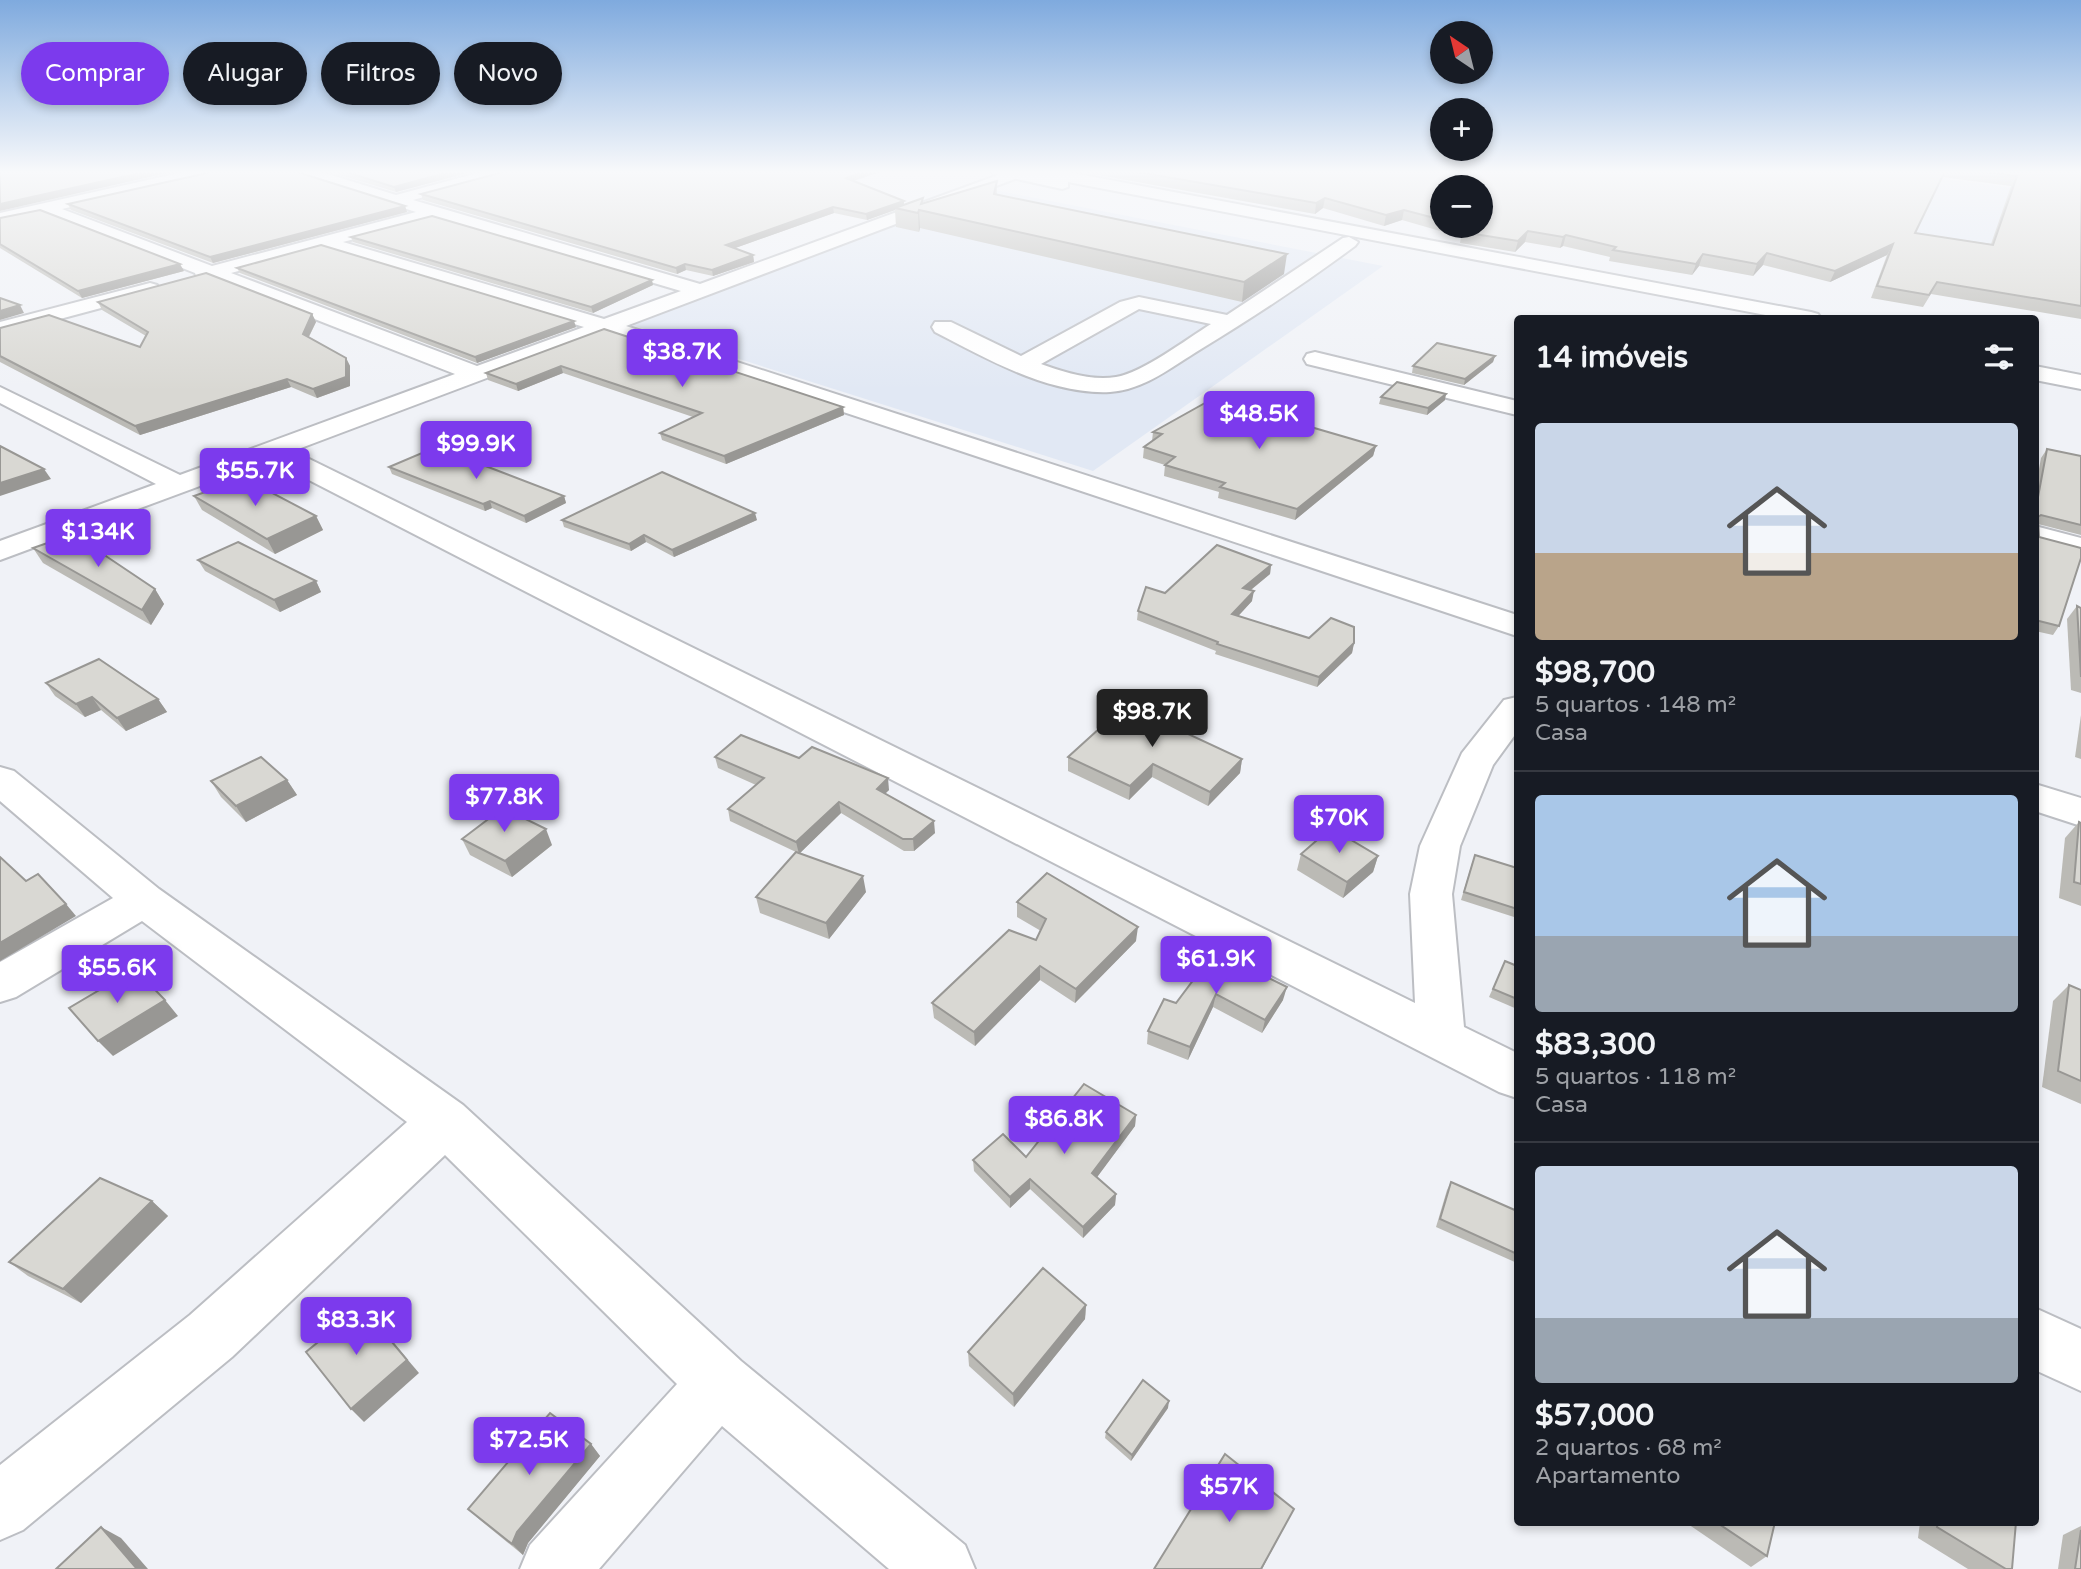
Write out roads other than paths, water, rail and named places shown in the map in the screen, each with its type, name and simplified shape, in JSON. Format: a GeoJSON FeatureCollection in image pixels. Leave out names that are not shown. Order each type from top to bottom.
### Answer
{"type":"FeatureCollection","features":[{"type":"Feature","properties":{"kind":"main road"},"geometry":{"type":"LineString","coordinates":[[137,244],[479,374]]}},
{"type":"Feature","properties":{"kind":"main road"},"geometry":{"type":"LineString","coordinates":[[0,329],[315,244]]}},
{"type":"Feature","properties":{"kind":"main road"},"geometry":{"type":"LineString","coordinates":[[330,244],[514,301],[606,326],[1514,625]]}},
{"type":"Feature","properties":{"kind":"main road"},"geometry":{"type":"LineString","coordinates":[[540,244],[698,290]]}},
{"type":"Feature","properties":{"kind":"main road"},"geometry":{"type":"LineString","coordinates":[[0,551],[273,452],[822,244]]}},
{"type":"Feature","properties":{"kind":"main road"},"geometry":{"type":"LineString","coordinates":[[943,327],[1022,365],[1086,384],[1110,386],[1128,382],[1145,373],[1269,299],[1346,244]]}},
{"type":"Feature","properties":{"kind":"main road"},"geometry":{"type":"LineString","coordinates":[[1391,244],[1560,276],[1737,315]]}},
{"type":"Feature","properties":{"kind":"main road"},"geometry":{"type":"LineString","coordinates":[[1560,276],[1616,281],[1795,315]]}},
{"type":"Feature","properties":{"kind":"main road"},"geometry":{"type":"LineString","coordinates":[[1022,365],[1127,306],[1150,305],[1230,322]]}},
{"type":"Feature","properties":{"kind":"main road"},"geometry":{"type":"LineString","coordinates":[[1315,359],[1514,407]]}},
{"type":"Feature","properties":{"kind":"main road"},"geometry":{"type":"LineString","coordinates":[[2039,361],[2081,369]]}},
{"type":"Feature","properties":{"kind":"main road"},"geometry":{"type":"LineString","coordinates":[[2039,374],[2081,382]]}},
{"type":"Feature","properties":{"kind":"main road"},"geometry":{"type":"LineString","coordinates":[[0,394],[180,485]]}},
{"type":"Feature","properties":{"kind":"main road"},"geometry":{"type":"LineString","coordinates":[[273,452],[1514,1076]]}},
{"type":"Feature","properties":{"kind":"main road"},"geometry":{"type":"LineString","coordinates":[[2039,536],[2081,547]]}},
{"type":"Feature","properties":{"kind":"main road"},"geometry":{"type":"LineString","coordinates":[[1441,1039],[1431,894],[1440,846],[1475,762],[1514,712]]}},
{"type":"Feature","properties":{"kind":"main road"},"geometry":{"type":"LineString","coordinates":[[0,780],[144,900],[445,1121],[719,1383],[941,1569]]}},
{"type":"Feature","properties":{"kind":"main road"},"geometry":{"type":"LineString","coordinates":[[2039,798],[2081,812]]}},
{"type":"Feature","properties":{"kind":"main road"},"geometry":{"type":"LineString","coordinates":[[0,984],[144,900]]}},
{"type":"Feature","properties":{"kind":"main road"},"geometry":{"type":"LineString","coordinates":[[0,1507],[211,1336],[445,1121]]}},
{"type":"Feature","properties":{"kind":"main road"},"geometry":{"type":"LineString","coordinates":[[2039,1340],[2081,1361]]}},
{"type":"Feature","properties":{"kind":"main road"},"geometry":{"type":"LineString","coordinates":[[554,1569],[719,1383]]}}]}
